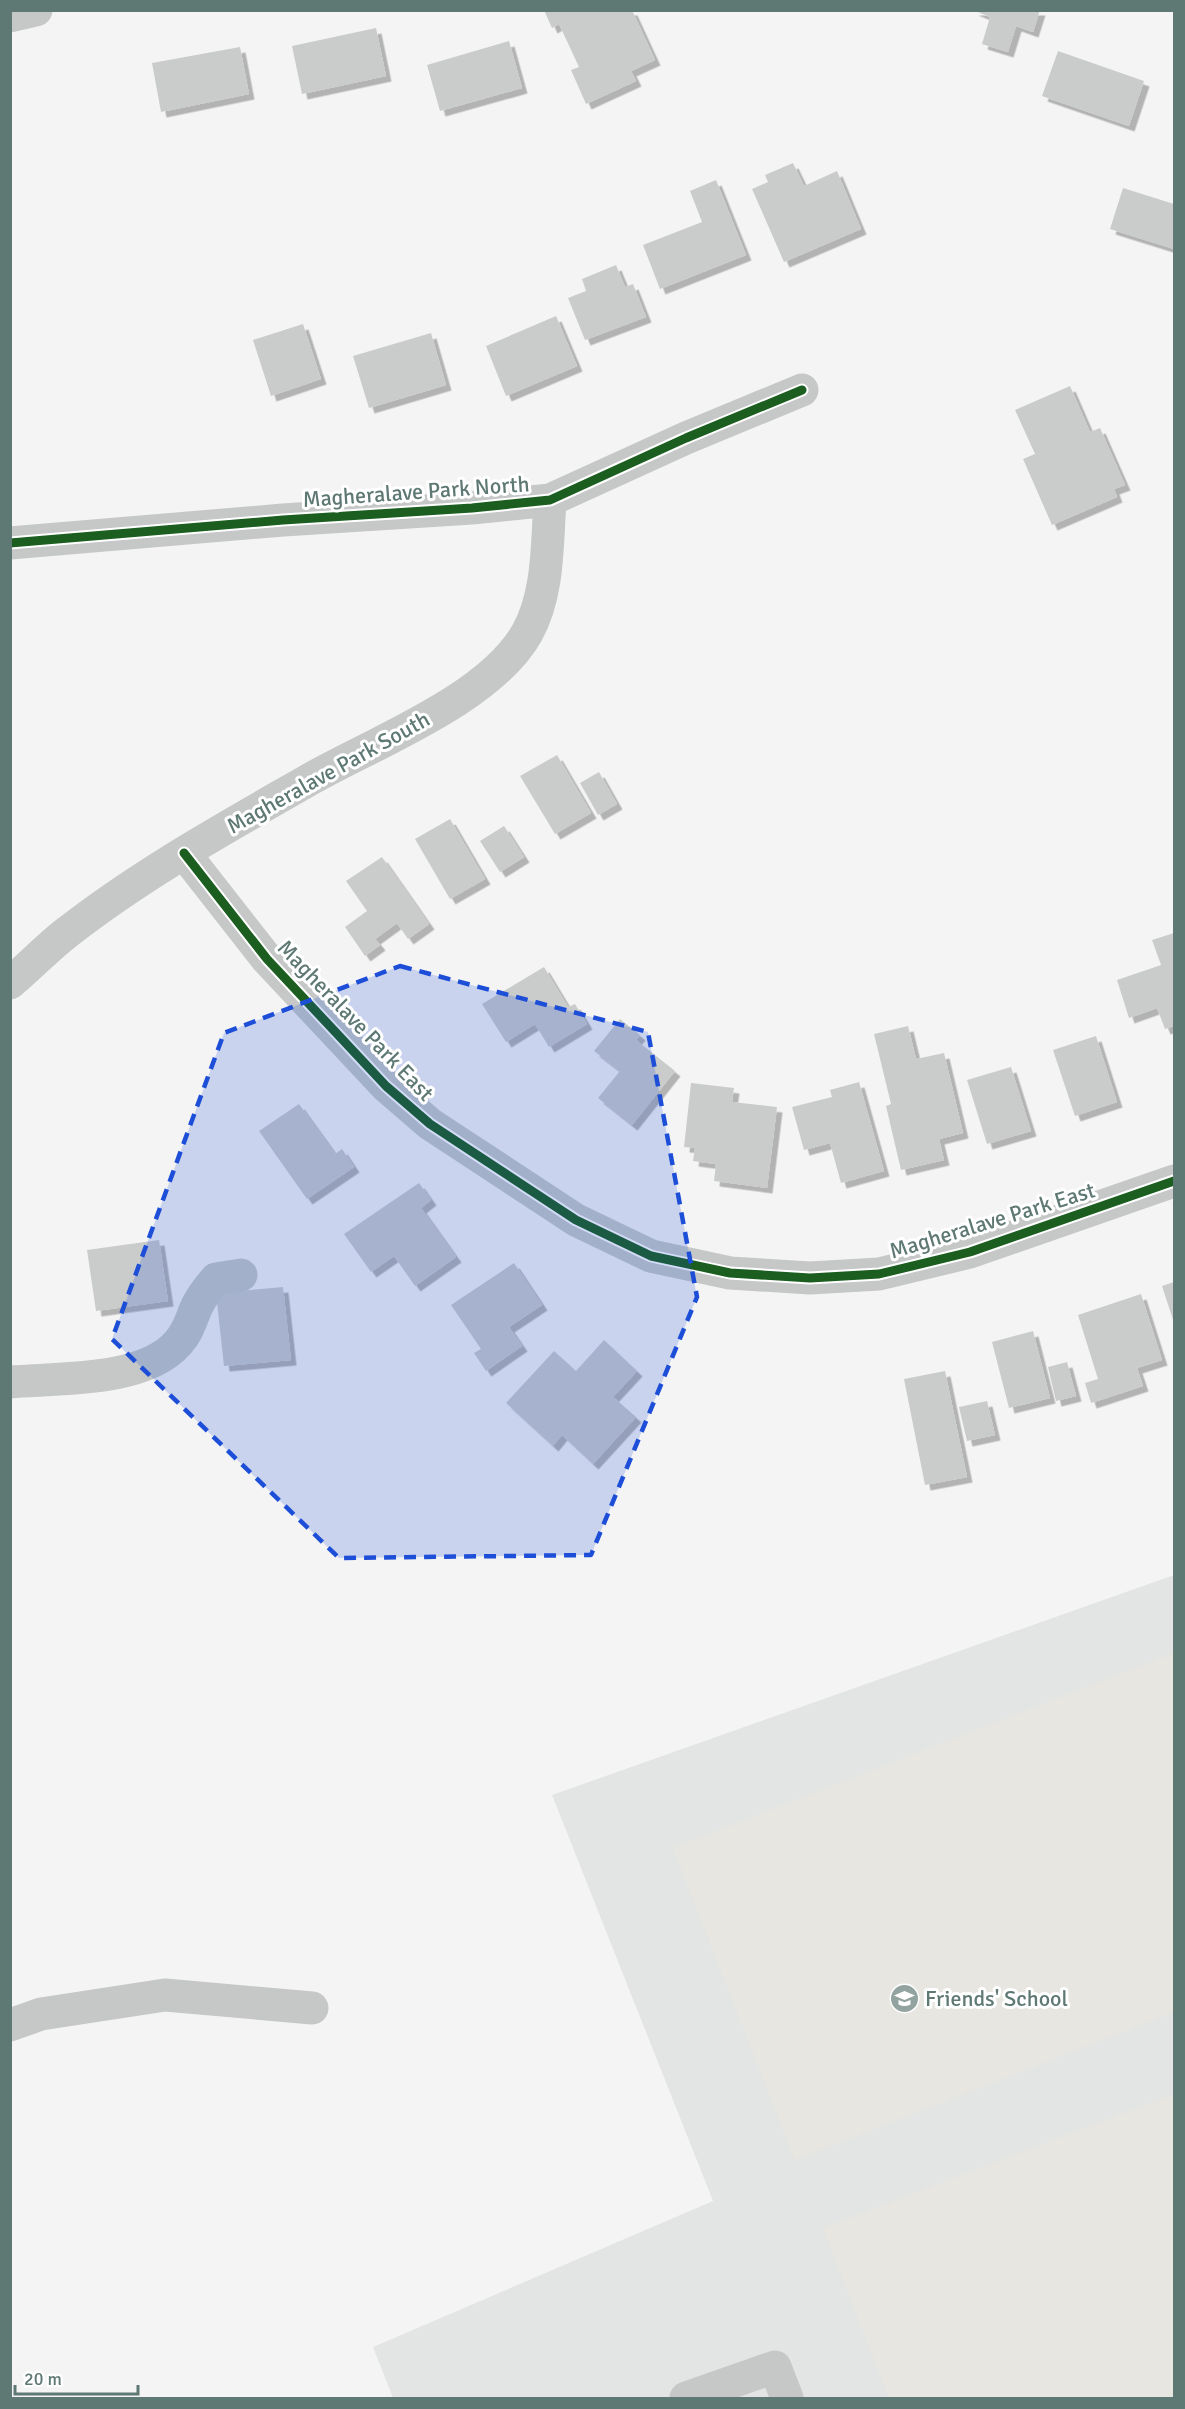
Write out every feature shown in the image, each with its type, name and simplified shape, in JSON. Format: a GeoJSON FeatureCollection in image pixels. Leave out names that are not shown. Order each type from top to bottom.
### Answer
{"type":"FeatureCollection","features":[{"type":"Feature","properties":{"kind":"street"},"geometry":{"type":"LineString","coordinates":[[10,16],[36,10]]}},
{"type":"Feature","properties":{"kind":"street","name":"Magheralave Park North"},"geometry":{"type":"LineString","coordinates":[[10,543],[550,500],[686,438],[802,390]]}},
{"type":"Feature","properties":{"kind":"street","name":"Magheralave Park South"},"geometry":{"type":"LineString","coordinates":[[10,982],[72,929],[184,853],[309,780],[450,705],[500,669],[528,632],[545,584],[550,500]]}},
{"type":"Feature","properties":{"kind":"street","name":"Magheralave Park East"},"geometry":{"type":"LineString","coordinates":[[184,853],[267,959],[386,1086],[429,1124],[576,1220],[651,1256],[730,1273],[810,1278],[879,1274],[970,1252],[1174,1181]]}},
{"type":"Feature","properties":{"kind":"street"},"geometry":{"type":"LineString","coordinates":[[10,1382],[115,1373],[141,1367],[161,1358],[178,1343],[190,1326],[197,1306],[216,1279],[242,1275]]}},
{"type":"Feature","properties":{"kind":"street"},"geometry":{"type":"LineString","coordinates":[[10,2025],[40,2014],[165,1995],[312,2008]]}},
{"type":"Feature","properties":{"kind":"street"},"geometry":{"type":"LineString","coordinates":[[686,2398],[775,2367],[787,2398]]}},
{"type":"Feature","properties":{"kind":"highlighted area"},"geometry":{"type":"Polygon","coordinates":[[[400,966],[648,1032],[697,1297],[591,1555],[339,1558],[112,1339],[224,1033],[400,966]]]}},
{"type":"Feature","properties":{"kind":"shaded area","name":"Friends' School"},"geometry":{"type":"Polygon","coordinates":[[[1174,1575],[1174,2398],[393,2398],[373,2347],[713,2201],[552,1795],[1174,1575]]]}},
{"type":"Feature","properties":{"kind":"shaded area"},"geometry":{"type":"Polygon","coordinates":[[[1174,1653],[1174,2012],[795,2160],[673,1848],[1174,1653]]]}},
{"type":"Feature","properties":{"kind":"shaded area"},"geometry":{"type":"Polygon","coordinates":[[[1174,2094],[1174,2398],[889,2398],[823,2228],[1174,2094]]]}},
{"type":"Feature","properties":{"kind":"building"},"geometry":{"type":"Polygon","coordinates":[[[544,10],[632,10],[655,60],[631,71],[636,81],[586,104],[571,70],[579,67],[559,24],[552,28],[544,10]]]}},
{"type":"Feature","properties":{"kind":"building"},"geometry":{"type":"Polygon","coordinates":[[[973,10],[1040,10],[1033,32],[1016,26],[1008,52],[982,44],[990,17],[973,10]]]}},
{"type":"Feature","properties":{"kind":"building"},"geometry":{"type":"Polygon","coordinates":[[[376,28],[386,76],[302,94],[292,46],[376,28]]]}},
{"type":"Feature","properties":{"kind":"building"},"geometry":{"type":"Polygon","coordinates":[[[509,41],[522,88],[440,111],[427,65],[509,41]]]}},
{"type":"Feature","properties":{"kind":"building"},"geometry":{"type":"Polygon","coordinates":[[[240,47],[249,94],[161,112],[152,63],[240,47]]]}},
{"type":"Feature","properties":{"kind":"building"},"geometry":{"type":"Polygon","coordinates":[[[1058,51],[1144,81],[1129,126],[1042,96],[1058,51]]]}},
{"type":"Feature","properties":{"kind":"building"},"geometry":{"type":"Polygon","coordinates":[[[793,163],[804,186],[837,171],[861,229],[784,262],[752,189],[768,182],[765,175],[793,163]]]}},
{"type":"Feature","properties":{"kind":"building"},"geometry":{"type":"Polygon","coordinates":[[[716,180],[746,255],[660,289],[643,245],[702,222],[690,191],[716,180]]]}},
{"type":"Feature","properties":{"kind":"building"},"geometry":{"type":"Polygon","coordinates":[[[1123,188],[1174,204],[1174,249],[1110,229],[1123,188]]]}},
{"type":"Feature","properties":{"kind":"building"},"geometry":{"type":"Polygon","coordinates":[[[616,265],[625,287],[633,284],[646,317],[585,340],[568,298],[586,291],[582,279],[616,265]]]}},
{"type":"Feature","properties":{"kind":"building"},"geometry":{"type":"Polygon","coordinates":[[[556,316],[577,366],[506,396],[486,346],[556,316]]]}},
{"type":"Feature","properties":{"kind":"building"},"geometry":{"type":"Polygon","coordinates":[[[303,324],[321,379],[271,396],[253,340],[303,324]]]}},
{"type":"Feature","properties":{"kind":"building"},"geometry":{"type":"Polygon","coordinates":[[[431,333],[446,385],[369,408],[353,356],[431,333]]]}},
{"type":"Feature","properties":{"kind":"building"},"geometry":{"type":"Polygon","coordinates":[[[1070,386],[1090,432],[1100,428],[1125,485],[1114,489],[1117,497],[1052,525],[1023,459],[1035,454],[1015,410],[1070,386]]]}},
{"type":"Feature","properties":{"kind":"building"},"geometry":{"type":"Polygon","coordinates":[[[557,755],[591,813],[555,834],[520,776],[557,755]]]}},
{"type":"Feature","properties":{"kind":"building"},"geometry":{"type":"Polygon","coordinates":[[[599,772],[617,804],[598,815],[580,783],[599,772]]]}},
{"type":"Feature","properties":{"kind":"building"},"geometry":{"type":"Polygon","coordinates":[[[450,819],[485,879],[450,899],[415,839],[450,819]]]}},
{"type":"Feature","properties":{"kind":"building"},"geometry":{"type":"Polygon","coordinates":[[[504,826],[524,857],[500,872],[480,841],[504,826]]]}},
{"type":"Feature","properties":{"kind":"building"},"geometry":{"type":"Polygon","coordinates":[[[382,857],[429,924],[408,939],[397,923],[375,939],[380,945],[365,956],[345,927],[367,911],[346,881],[382,857]]]}},
{"type":"Feature","properties":{"kind":"building"},"geometry":{"type":"Polygon","coordinates":[[[1174,933],[1174,1026],[1165,1029],[1157,1008],[1129,1018],[1117,980],[1161,965],[1152,940],[1174,933]]]}},
{"type":"Feature","properties":{"kind":"building"},"geometry":{"type":"Polygon","coordinates":[[[544,967],[568,1007],[575,1004],[587,1024],[549,1047],[535,1024],[506,1042],[482,1004],[544,967]]]}},
{"type":"Feature","properties":{"kind":"building"},"geometry":{"type":"Polygon","coordinates":[[[620,1019],[640,1035],[636,1040],[675,1071],[632,1125],[598,1098],[620,1071],[594,1051],[620,1019]]]}},
{"type":"Feature","properties":{"kind":"building"},"geometry":{"type":"Polygon","coordinates":[[[908,1026],[916,1059],[944,1053],[963,1133],[939,1139],[944,1160],[901,1170],[886,1106],[891,1104],[874,1034],[908,1026]]]}},
{"type":"Feature","properties":{"kind":"building"},"geometry":{"type":"Polygon","coordinates":[[[1096,1036],[1117,1102],[1075,1116],[1053,1050],[1096,1036]]]}},
{"type":"Feature","properties":{"kind":"building"},"geometry":{"type":"Polygon","coordinates":[[[1011,1067],[1031,1131],[987,1144],[967,1080],[1011,1067]]]}},
{"type":"Feature","properties":{"kind":"building"},"geometry":{"type":"Polygon","coordinates":[[[859,1082],[884,1171],[841,1183],[830,1143],[804,1150],[792,1107],[832,1097],[830,1090],[859,1082]]]}},
{"type":"Feature","properties":{"kind":"building"},"geometry":{"type":"Polygon","coordinates":[[[691,1083],[734,1088],[732,1102],[777,1107],[767,1188],[714,1181],[716,1164],[693,1161],[695,1148],[684,1147],[691,1083]]]}},
{"type":"Feature","properties":{"kind":"building"},"geometry":{"type":"Polygon","coordinates":[[[299,1104],[335,1154],[342,1149],[354,1167],[307,1199],[259,1131],[299,1104]]]}},
{"type":"Feature","properties":{"kind":"building"},"geometry":{"type":"Polygon","coordinates":[[[419,1183],[431,1200],[421,1208],[456,1257],[415,1286],[394,1256],[371,1272],[344,1234],[419,1183]]]}},
{"type":"Feature","properties":{"kind":"building"},"geometry":{"type":"Polygon","coordinates":[[[159,1240],[168,1301],[96,1311],[87,1250],[159,1240]]]}},
{"type":"Feature","properties":{"kind":"building"},"geometry":{"type":"Polygon","coordinates":[[[514,1263],[542,1305],[509,1327],[522,1346],[486,1371],[474,1353],[481,1349],[451,1305],[514,1263]]]}},
{"type":"Feature","properties":{"kind":"building"},"geometry":{"type":"Polygon","coordinates":[[[1174,1282],[1174,1323],[1162,1286],[1174,1282]]]}},
{"type":"Feature","properties":{"kind":"building"},"geometry":{"type":"Polygon","coordinates":[[[283,1287],[291,1360],[224,1366],[216,1293],[283,1287]]]}},
{"type":"Feature","properties":{"kind":"building"},"geometry":{"type":"Polygon","coordinates":[[[1141,1294],[1162,1360],[1137,1368],[1143,1386],[1091,1403],[1085,1383],[1098,1379],[1078,1315],[1141,1294]]]}},
{"type":"Feature","properties":{"kind":"building"},"geometry":{"type":"Polygon","coordinates":[[[1033,1331],[1050,1398],[1009,1408],[992,1342],[1033,1331]]]}},
{"type":"Feature","properties":{"kind":"building"},"geometry":{"type":"Polygon","coordinates":[[[604,1340],[637,1371],[613,1397],[636,1417],[593,1464],[562,1435],[553,1446],[506,1403],[554,1351],[576,1371],[604,1340]]]}},
{"type":"Feature","properties":{"kind":"building"},"geometry":{"type":"Polygon","coordinates":[[[1067,1362],[1076,1396],[1056,1401],[1048,1367],[1067,1362]]]}},
{"type":"Feature","properties":{"kind":"building"},"geometry":{"type":"Polygon","coordinates":[[[945,1371],[967,1477],[925,1485],[904,1379],[945,1371]]]}},
{"type":"Feature","properties":{"kind":"building"},"geometry":{"type":"Polygon","coordinates":[[[987,1401],[995,1435],[967,1441],[959,1407],[987,1401]]]}},
{"type":"Feature","properties":{"kind":"cycle path"},"geometry":{"type":"LineString","coordinates":[[10,543],[550,500],[686,438],[802,390]]}},
{"type":"Feature","properties":{"kind":"cycle path"},"geometry":{"type":"LineString","coordinates":[[184,853],[267,959],[386,1086],[430,1124],[576,1220],[651,1256],[730,1273],[810,1278],[879,1274],[970,1252],[1174,1181]]}},
{"type":"Feature","properties":{"kind":"place","name":"Friends' School"},"geometry":{"type":"Point","coordinates":[904,1998]}}]}
